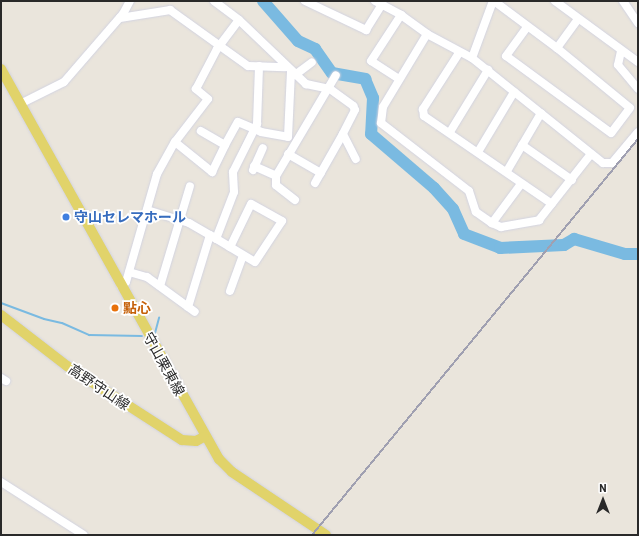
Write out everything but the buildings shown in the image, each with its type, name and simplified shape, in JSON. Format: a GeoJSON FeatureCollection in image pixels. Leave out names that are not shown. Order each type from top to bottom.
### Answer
{"type":"FeatureCollection","features":[{"type":"Feature","properties":{"kind":"main road","name":"守山栗東線"},"geometry":{"type":"LineString","coordinates":[[1,69],[204,437],[219,459],[232,472],[326,535]]}},
{"type":"Feature","properties":{"kind":"main road","name":"高野守山線"},"geometry":{"type":"LineString","coordinates":[[2,317],[73,370],[182,440],[196,441],[204,437]]}},
{"type":"Feature","properties":{"kind":"street"},"geometry":{"type":"LineString","coordinates":[[20,104],[64,82],[120,18],[130,1]]}},
{"type":"Feature","properties":{"kind":"street"},"geometry":{"type":"LineString","coordinates":[[214,1],[240,20],[306,84],[328,89],[353,106],[355,110],[315,183]]}},
{"type":"Feature","properties":{"kind":"street"},"geometry":{"type":"LineString","coordinates":[[305,1],[366,30],[378,3],[401,15],[427,34],[458,53],[472,58],[603,163],[612,163],[638,132]]}},
{"type":"Feature","properties":{"kind":"street"},"geometry":{"type":"LineString","coordinates":[[472,58],[493,1],[556,48],[630,108],[611,133],[506,56],[527,27]]}},
{"type":"Feature","properties":{"kind":"street"},"geometry":{"type":"LineString","coordinates":[[555,1],[621,51],[638,62]]}},
{"type":"Feature","properties":{"kind":"street"},"geometry":{"type":"LineString","coordinates":[[623,1],[638,23]]}},
{"type":"Feature","properties":{"kind":"street"},"geometry":{"type":"LineString","coordinates":[[120,18],[170,10],[248,66],[259,66],[291,71],[312,62]]}},
{"type":"Feature","properties":{"kind":"street"},"geometry":{"type":"LineString","coordinates":[[400,79],[371,61],[401,15]]}},
{"type":"Feature","properties":{"kind":"street"},"geometry":{"type":"LineString","coordinates":[[556,48],[578,19]]}},
{"type":"Feature","properties":{"kind":"street"},"geometry":{"type":"LineString","coordinates":[[121,286],[126,282],[157,174],[175,142],[208,99],[196,90],[220,46],[240,20]]}},
{"type":"Feature","properties":{"kind":"street"},"geometry":{"type":"LineString","coordinates":[[427,34],[383,107],[381,123],[469,191],[476,212],[492,223],[501,227],[534,223],[552,204],[592,154]]}},
{"type":"Feature","properties":{"kind":"street"},"geometry":{"type":"LineString","coordinates":[[621,51],[618,65],[638,89]]}},
{"type":"Feature","properties":{"kind":"street"},"geometry":{"type":"LineString","coordinates":[[458,53],[423,109],[424,116],[507,171],[522,184],[552,204]]}},
{"type":"Feature","properties":{"kind":"street"},"geometry":{"type":"LineString","coordinates":[[188,307],[213,237],[234,192],[233,172],[255,129],[259,66]]}},
{"type":"Feature","properties":{"kind":"street"},"geometry":{"type":"LineString","coordinates":[[450,132],[488,70]]}},
{"type":"Feature","properties":{"kind":"street"},"geometry":{"type":"LineString","coordinates":[[175,142],[212,172],[238,122],[255,129],[288,137],[291,71]]}},
{"type":"Feature","properties":{"kind":"street"},"geometry":{"type":"LineString","coordinates":[[295,200],[276,185],[276,176],[336,75]]}},
{"type":"Feature","properties":{"kind":"street"},"geometry":{"type":"LineString","coordinates":[[478,152],[514,92]]}},
{"type":"Feature","properties":{"kind":"street"},"geometry":{"type":"LineString","coordinates":[[507,171],[541,113]]}},
{"type":"Feature","properties":{"kind":"street"},"geometry":{"type":"LineString","coordinates":[[201,131],[225,145]]}},
{"type":"Feature","properties":{"kind":"street"},"geometry":{"type":"LineString","coordinates":[[343,134],[356,159]]}},
{"type":"Feature","properties":{"kind":"street"},"geometry":{"type":"LineString","coordinates":[[522,145],[572,180]]}},
{"type":"Feature","properties":{"kind":"street"},"geometry":{"type":"LineString","coordinates":[[264,148],[254,168],[276,176]]}},
{"type":"Feature","properties":{"kind":"street"},"geometry":{"type":"LineString","coordinates":[[288,154],[321,173]]}},
{"type":"Feature","properties":{"kind":"street"},"geometry":{"type":"LineString","coordinates":[[492,223],[522,184]]}},
{"type":"Feature","properties":{"kind":"street"},"geometry":{"type":"LineString","coordinates":[[160,286],[190,186]]}},
{"type":"Feature","properties":{"kind":"street"},"geometry":{"type":"LineString","coordinates":[[147,210],[180,220],[213,237],[255,262],[282,221],[251,204],[230,247]]}},
{"type":"Feature","properties":{"kind":"street"},"geometry":{"type":"LineString","coordinates":[[230,291],[243,255]]}},
{"type":"Feature","properties":{"kind":"street"},"geometry":{"type":"LineString","coordinates":[[129,272],[147,277],[195,312]]}},
{"type":"Feature","properties":{"kind":"street"},"geometry":{"type":"LineString","coordinates":[[1,482],[84,535]]}},
{"type":"Feature","properties":{"kind":"waterway"},"geometry":{"type":"LineString","coordinates":[[263,1],[298,41],[315,49],[332,73],[365,79],[373,98],[371,134],[434,188],[453,209],[464,234],[500,248],[564,245],[574,239],[625,254],[638,254]]}},
{"type":"Feature","properties":{"kind":"waterway"},"geometry":{"type":"LineString","coordinates":[[1,303],[44,319],[62,323],[89,335],[142,336]]}},
{"type":"Feature","properties":{"kind":"waterway"},"geometry":{"type":"LineString","coordinates":[[155,333],[159,318]]}},
{"type":"Feature","properties":{"kind":"railway"},"geometry":{"type":"LineString","coordinates":[[312,535],[638,139]]}},
{"type":"Feature","properties":{"kind":"place","name":"守山セレマホール"},"geometry":{"type":"Point","coordinates":[66,217]}},
{"type":"Feature","properties":{"kind":"place","name":"點心"},"geometry":{"type":"Point","coordinates":[115,308]}}]}
